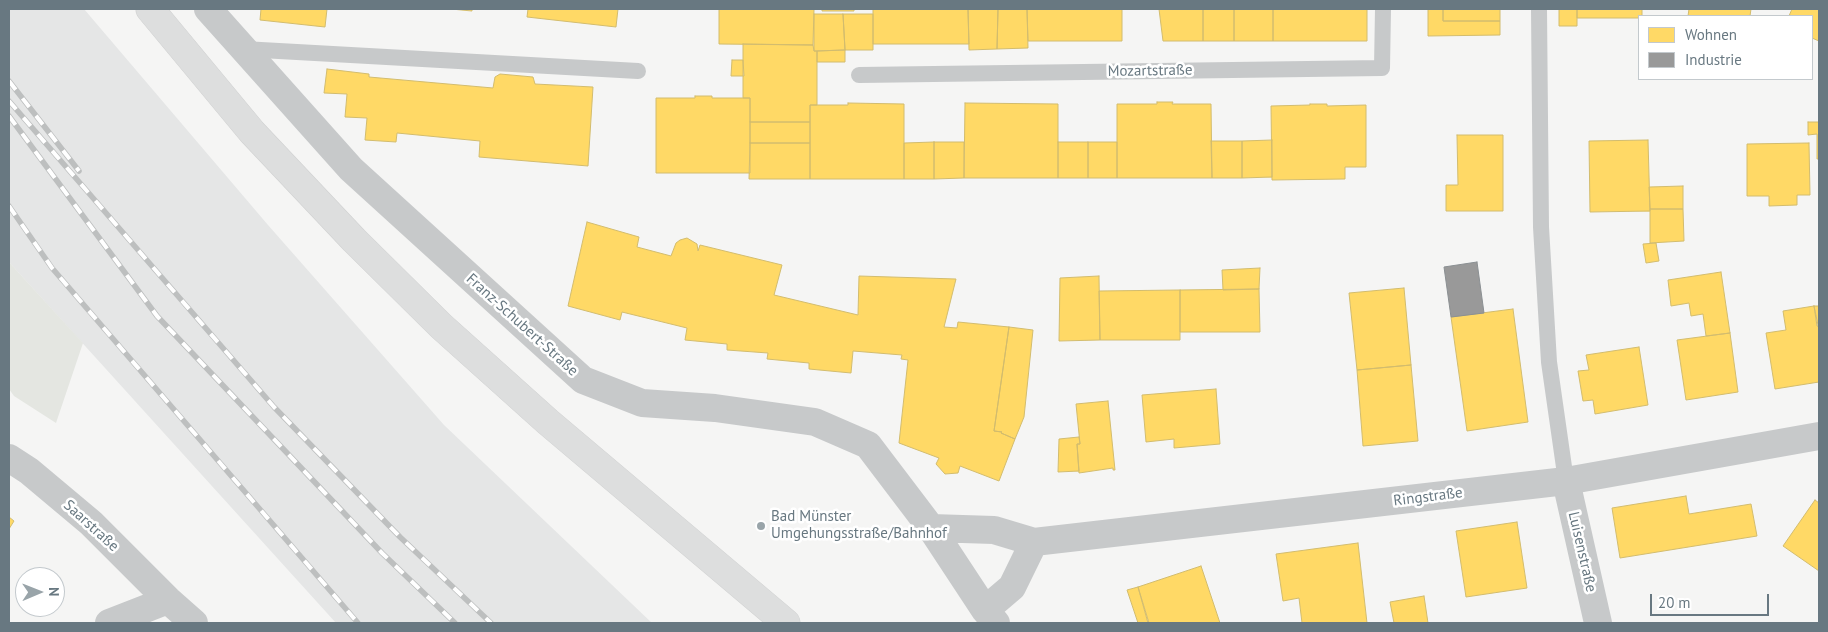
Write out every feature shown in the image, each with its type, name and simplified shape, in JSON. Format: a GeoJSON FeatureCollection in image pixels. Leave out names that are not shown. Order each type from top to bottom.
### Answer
{"type":"FeatureCollection","features":[{"type":"Feature","properties":{"kind":"main road"},"geometry":{"type":"LineString","coordinates":[[150,9],[252,132],[354,240],[441,326],[548,422],[786,623]]}},
{"type":"Feature","properties":{"kind":"street","name":"Franz-Schubert-Straße"},"geometry":{"type":"LineString","coordinates":[[208,9],[351,168],[583,380],[642,403],[715,408],[815,422],[868,445],[931,528],[990,617]]}},
{"type":"Feature","properties":{"kind":"street","name":"Ringstraße"},"geometry":{"type":"LineString","coordinates":[[931,528],[994,530],[1034,542],[1566,481],[1819,436]]}},
{"type":"Feature","properties":{"kind":"street","name":"Saarstraße"},"geometry":{"type":"LineString","coordinates":[[9,458],[29,471],[91,523],[168,600],[194,623]]}},
{"type":"Feature","properties":{"kind":"street","name":"Luisenstraße"},"geometry":{"type":"LineString","coordinates":[[1566,481],[1598,623]]}},
{"type":"Feature","properties":{"kind":"street"},"geometry":{"type":"LineString","coordinates":[[990,617],[1012,587],[1034,542]]}},
{"type":"Feature","properties":{"kind":"street"},"geometry":{"type":"LineString","coordinates":[[109,623],[168,600]]}},
{"type":"Feature","properties":{"kind":"lane","name":"Mozartstraße"},"geometry":{"type":"LineString","coordinates":[[859,75],[1382,68],[1383,9]]}},
{"type":"Feature","properties":{"kind":"lane"},"geometry":{"type":"LineString","coordinates":[[1539,9],[1541,227],[1550,362],[1566,481]]}},
{"type":"Feature","properties":{"kind":"lane"},"geometry":{"type":"LineString","coordinates":[[243,49],[638,71]]}},
{"type":"Feature","properties":{"kind":"shaded area"},"geometry":{"type":"Polygon","coordinates":[[[9,9],[84,9],[268,225],[444,425],[652,623],[336,623],[9,262],[9,9]]]}},
{"type":"Feature","properties":{"kind":"shaded area"},"geometry":{"type":"Polygon","coordinates":[[[9,262],[83,343],[56,423],[14,396],[9,389],[9,262]]]}},
{"type":"Feature","properties":{"kind":"building: Wohnen"},"geometry":{"type":"Polygon","coordinates":[[[261,9],[327,9],[325,27],[260,20],[261,9]]]}},
{"type":"Feature","properties":{"kind":"building: Wohnen"},"geometry":{"type":"Polygon","coordinates":[[[451,9],[472,9],[472,11],[451,9]]]}},
{"type":"Feature","properties":{"kind":"building: Wohnen"},"geometry":{"type":"Polygon","coordinates":[[[528,9],[618,9],[616,27],[527,17],[528,9]]]}},
{"type":"Feature","properties":{"kind":"building: Wohnen"},"geometry":{"type":"Polygon","coordinates":[[[719,9],[814,9],[813,45],[719,44],[719,9]]]}},
{"type":"Feature","properties":{"kind":"building: Wohnen"},"geometry":{"type":"Polygon","coordinates":[[[822,9],[854,9],[854,11],[822,11],[822,9]]]}},
{"type":"Feature","properties":{"kind":"building: Wohnen"},"geometry":{"type":"Polygon","coordinates":[[[873,9],[968,9],[969,44],[873,44],[873,9]]]}},
{"type":"Feature","properties":{"kind":"building: Wohnen"},"geometry":{"type":"Polygon","coordinates":[[[968,9],[998,9],[997,49],[969,50],[968,9]]]}},
{"type":"Feature","properties":{"kind":"building: Wohnen"},"geometry":{"type":"Polygon","coordinates":[[[998,9],[1027,9],[1028,48],[997,49],[998,9]]]}},
{"type":"Feature","properties":{"kind":"building: Wohnen"},"geometry":{"type":"Polygon","coordinates":[[[1027,9],[1122,9],[1122,41],[1028,41],[1027,9]]]}},
{"type":"Feature","properties":{"kind":"building: Wohnen"},"geometry":{"type":"Polygon","coordinates":[[[1159,9],[1203,9],[1203,41],[1163,41],[1159,9]]]}},
{"type":"Feature","properties":{"kind":"building: Wohnen"},"geometry":{"type":"Polygon","coordinates":[[[1203,9],[1234,9],[1234,41],[1203,41],[1203,9]]]}},
{"type":"Feature","properties":{"kind":"building: Wohnen"},"geometry":{"type":"Polygon","coordinates":[[[1234,9],[1273,9],[1273,41],[1234,41],[1234,9]]]}},
{"type":"Feature","properties":{"kind":"building: Wohnen"},"geometry":{"type":"Polygon","coordinates":[[[1273,9],[1367,9],[1367,41],[1273,41],[1273,9]]]}},
{"type":"Feature","properties":{"kind":"building: Wohnen"},"geometry":{"type":"Polygon","coordinates":[[[1428,9],[1443,9],[1443,21],[1500,21],[1500,35],[1428,36],[1428,9]]]}},
{"type":"Feature","properties":{"kind":"building: Wohnen"},"geometry":{"type":"Polygon","coordinates":[[[1443,9],[1500,9],[1500,21],[1443,21],[1443,9]]]}},
{"type":"Feature","properties":{"kind":"building: Wohnen"},"geometry":{"type":"Polygon","coordinates":[[[1559,9],[1577,9],[1577,26],[1559,26],[1559,9]]]}},
{"type":"Feature","properties":{"kind":"building: Wohnen"},"geometry":{"type":"Polygon","coordinates":[[[1577,9],[1642,9],[1642,15],[1638,15],[1638,18],[1577,18],[1577,9]]]}},
{"type":"Feature","properties":{"kind":"building: Wohnen"},"geometry":{"type":"Polygon","coordinates":[[[1689,9],[1751,9],[1750,15],[1688,15],[1689,9]]]}},
{"type":"Feature","properties":{"kind":"building: Wohnen"},"geometry":{"type":"Polygon","coordinates":[[[1792,9],[1819,9],[1819,41],[1813,38],[1813,15],[1789,15],[1792,9]]]}},
{"type":"Feature","properties":{"kind":"building: Wohnen"},"geometry":{"type":"Polygon","coordinates":[[[814,14],[843,14],[845,50],[814,51],[814,14]]]}},
{"type":"Feature","properties":{"kind":"building: Wohnen"},"geometry":{"type":"Polygon","coordinates":[[[843,14],[873,14],[873,50],[845,50],[843,14]]]}},
{"type":"Feature","properties":{"kind":"building: Wohnen"},"geometry":{"type":"Polygon","coordinates":[[[743,44],[813,45],[814,51],[817,51],[817,105],[810,105],[810,122],[750,122],[750,98],[743,98],[743,44]]]}},
{"type":"Feature","properties":{"kind":"building: Wohnen"},"geometry":{"type":"Polygon","coordinates":[[[845,50],[845,62],[817,62],[817,51],[845,50]]]}},
{"type":"Feature","properties":{"kind":"building: Wohnen"},"geometry":{"type":"Polygon","coordinates":[[[732,60],[743,60],[744,76],[731,76],[732,60]]]}},
{"type":"Feature","properties":{"kind":"building: Wohnen"},"geometry":{"type":"Polygon","coordinates":[[[327,69],[369,74],[369,77],[493,88],[495,77],[500,74],[533,77],[535,84],[593,87],[588,166],[479,157],[480,141],[397,133],[396,142],[365,140],[367,118],[345,117],[347,94],[324,93],[327,69]]]}},
{"type":"Feature","properties":{"kind":"building: Wohnen"},"geometry":{"type":"Polygon","coordinates":[[[695,96],[750,98],[750,173],[656,173],[656,98],[695,98],[695,96]]]}},
{"type":"Feature","properties":{"kind":"building: Wohnen"},"geometry":{"type":"Polygon","coordinates":[[[1157,102],[1211,104],[1212,178],[1117,178],[1117,104],[1157,104],[1157,102]]]}},
{"type":"Feature","properties":{"kind":"building: Wohnen"},"geometry":{"type":"Polygon","coordinates":[[[848,103],[904,104],[904,179],[810,179],[810,105],[848,105],[848,103]]]}},
{"type":"Feature","properties":{"kind":"building: Wohnen"},"geometry":{"type":"Polygon","coordinates":[[[965,103],[1058,104],[1058,178],[964,178],[965,103]]]}},
{"type":"Feature","properties":{"kind":"building: Wohnen"},"geometry":{"type":"Polygon","coordinates":[[[1327,104],[1327,106],[1366,105],[1366,167],[1345,167],[1345,179],[1272,180],[1271,106],[1327,104]]]}},
{"type":"Feature","properties":{"kind":"building: Wohnen"},"geometry":{"type":"Polygon","coordinates":[[[750,122],[810,122],[810,143],[750,143],[750,122]]]}},
{"type":"Feature","properties":{"kind":"building: Wohnen"},"geometry":{"type":"Polygon","coordinates":[[[1808,122],[1819,122],[1819,159],[1817,159],[1817,134],[1808,135],[1808,122]]]}},
{"type":"Feature","properties":{"kind":"building: Wohnen"},"geometry":{"type":"Polygon","coordinates":[[[1457,135],[1503,135],[1503,211],[1446,211],[1446,185],[1458,185],[1457,135]]]}},
{"type":"Feature","properties":{"kind":"building: Wohnen"},"geometry":{"type":"Polygon","coordinates":[[[1272,140],[1272,177],[1242,178],[1242,141],[1272,140]]]}},
{"type":"Feature","properties":{"kind":"building: Wohnen"},"geometry":{"type":"Polygon","coordinates":[[[1648,140],[1650,211],[1590,212],[1589,141],[1648,140]]]}},
{"type":"Feature","properties":{"kind":"building: Wohnen"},"geometry":{"type":"Polygon","coordinates":[[[1211,141],[1242,141],[1242,178],[1212,178],[1211,141]]]}},
{"type":"Feature","properties":{"kind":"building: Wohnen"},"geometry":{"type":"Polygon","coordinates":[[[934,142],[934,179],[904,179],[904,143],[934,142]]]}},
{"type":"Feature","properties":{"kind":"building: Wohnen"},"geometry":{"type":"Polygon","coordinates":[[[934,142],[964,142],[964,178],[934,179],[934,142]]]}},
{"type":"Feature","properties":{"kind":"building: Wohnen"},"geometry":{"type":"Polygon","coordinates":[[[1058,142],[1088,142],[1088,178],[1058,178],[1058,142]]]}},
{"type":"Feature","properties":{"kind":"building: Wohnen"},"geometry":{"type":"Polygon","coordinates":[[[1088,142],[1117,142],[1117,178],[1088,178],[1088,142]]]}},
{"type":"Feature","properties":{"kind":"building: Wohnen"},"geometry":{"type":"Polygon","coordinates":[[[750,143],[810,143],[810,179],[749,179],[750,143]]]}},
{"type":"Feature","properties":{"kind":"building: Wohnen"},"geometry":{"type":"Polygon","coordinates":[[[1809,143],[1810,195],[1797,195],[1797,205],[1769,206],[1769,196],[1747,196],[1747,144],[1809,143]]]}},
{"type":"Feature","properties":{"kind":"building: Wohnen"},"geometry":{"type":"Polygon","coordinates":[[[1683,186],[1683,209],[1650,209],[1649,187],[1683,186]]]}},
{"type":"Feature","properties":{"kind":"building: Wohnen"},"geometry":{"type":"Polygon","coordinates":[[[1650,209],[1683,209],[1684,241],[1650,243],[1650,209]]]}},
{"type":"Feature","properties":{"kind":"building: Wohnen"},"geometry":{"type":"Polygon","coordinates":[[[587,222],[639,237],[637,247],[671,256],[676,243],[687,238],[697,244],[698,251],[700,245],[782,265],[774,295],[858,315],[859,276],[956,279],[944,327],[957,328],[958,322],[1009,327],[994,431],[1002,432],[1015,439],[999,481],[960,466],[958,473],[945,474],[936,464],[939,458],[899,443],[908,360],[901,359],[902,355],[853,351],[851,373],[809,369],[809,363],[767,359],[768,353],[727,350],[727,344],[685,340],[687,328],[622,312],[620,320],[568,306],[587,222]]]}},
{"type":"Feature","properties":{"kind":"building: Wohnen"},"geometry":{"type":"Polygon","coordinates":[[[1656,243],[1659,261],[1646,263],[1643,244],[1656,243]]]}},
{"type":"Feature","properties":{"kind":"building: Wohnen"},"geometry":{"type":"Polygon","coordinates":[[[1260,268],[1259,289],[1223,290],[1222,270],[1260,268]]]}},
{"type":"Feature","properties":{"kind":"building: Wohnen"},"geometry":{"type":"Polygon","coordinates":[[[1721,272],[1730,333],[1706,336],[1703,314],[1691,316],[1689,303],[1671,306],[1668,280],[1721,272]]]}},
{"type":"Feature","properties":{"kind":"building: Wohnen"},"geometry":{"type":"Polygon","coordinates":[[[1099,276],[1100,340],[1059,341],[1060,278],[1099,276]]]}},
{"type":"Feature","properties":{"kind":"building: Wohnen"},"geometry":{"type":"Polygon","coordinates":[[[1404,288],[1411,365],[1357,370],[1349,293],[1404,288]]]}},
{"type":"Feature","properties":{"kind":"building: Wohnen"},"geometry":{"type":"Polygon","coordinates":[[[1259,289],[1260,332],[1180,332],[1180,290],[1259,289]]]}},
{"type":"Feature","properties":{"kind":"building: Wohnen"},"geometry":{"type":"Polygon","coordinates":[[[1180,290],[1180,340],[1100,340],[1099,291],[1180,290]]]}},
{"type":"Feature","properties":{"kind":"building: Wohnen"},"geometry":{"type":"Polygon","coordinates":[[[1814,306],[1819,330],[1819,382],[1775,389],[1766,333],[1786,330],[1783,311],[1814,306]]]}},
{"type":"Feature","properties":{"kind":"building: Wohnen"},"geometry":{"type":"Polygon","coordinates":[[[1814,306],[1819,306],[1819,326],[1817,326],[1814,306]]]}},
{"type":"Feature","properties":{"kind":"building: Wohnen"},"geometry":{"type":"Polygon","coordinates":[[[1513,309],[1528,422],[1467,431],[1451,317],[1513,309]]]}},
{"type":"Feature","properties":{"kind":"building: Wohnen"},"geometry":{"type":"Polygon","coordinates":[[[1009,327],[1033,330],[1024,417],[1015,439],[1002,432],[994,431],[1009,327]]]}},
{"type":"Feature","properties":{"kind":"building: Wohnen"},"geometry":{"type":"Polygon","coordinates":[[[1730,333],[1738,392],[1686,400],[1677,340],[1730,333]]]}},
{"type":"Feature","properties":{"kind":"building: Wohnen"},"geometry":{"type":"Polygon","coordinates":[[[1639,347],[1648,405],[1595,414],[1593,400],[1583,401],[1578,371],[1589,370],[1586,355],[1639,347]]]}},
{"type":"Feature","properties":{"kind":"building: Wohnen"},"geometry":{"type":"Polygon","coordinates":[[[1411,365],[1418,441],[1363,446],[1357,370],[1411,365]]]}},
{"type":"Feature","properties":{"kind":"building: Wohnen"},"geometry":{"type":"Polygon","coordinates":[[[1216,389],[1220,444],[1174,448],[1174,439],[1146,442],[1142,395],[1216,389]]]}},
{"type":"Feature","properties":{"kind":"building: Wohnen"},"geometry":{"type":"Polygon","coordinates":[[[1108,401],[1115,470],[1113,468],[1079,473],[1077,444],[1080,444],[1076,404],[1108,401]]]}},
{"type":"Feature","properties":{"kind":"building: Wohnen"},"geometry":{"type":"Polygon","coordinates":[[[1079,437],[1080,444],[1077,444],[1079,471],[1058,472],[1059,439],[1079,437]]]}},
{"type":"Feature","properties":{"kind":"building: Wohnen"},"geometry":{"type":"Polygon","coordinates":[[[1686,496],[1689,514],[1751,504],[1757,536],[1620,558],[1612,508],[1686,496]]]}},
{"type":"Feature","properties":{"kind":"building: Wohnen"},"geometry":{"type":"Polygon","coordinates":[[[1815,500],[1819,503],[1819,571],[1783,546],[1815,500]]]}},
{"type":"Feature","properties":{"kind":"building: Wohnen"},"geometry":{"type":"Polygon","coordinates":[[[9,517],[14,521],[9,529],[9,517]]]}},
{"type":"Feature","properties":{"kind":"building: Wohnen"},"geometry":{"type":"Polygon","coordinates":[[[1517,522],[1527,588],[1466,597],[1456,531],[1517,522]]]}},
{"type":"Feature","properties":{"kind":"building: Wohnen"},"geometry":{"type":"Polygon","coordinates":[[[1358,543],[1367,623],[1302,623],[1299,598],[1283,601],[1276,554],[1358,543]]]}},
{"type":"Feature","properties":{"kind":"building: Wohnen"},"geometry":{"type":"Polygon","coordinates":[[[1201,566],[1220,623],[1148,623],[1138,587],[1201,566]]]}},
{"type":"Feature","properties":{"kind":"building: Wohnen"},"geometry":{"type":"Polygon","coordinates":[[[1138,587],[1149,623],[1138,623],[1127,590],[1138,587]]]}},
{"type":"Feature","properties":{"kind":"building: Wohnen"},"geometry":{"type":"Polygon","coordinates":[[[1424,596],[1428,623],[1394,623],[1390,602],[1424,596]]]}},
{"type":"Feature","properties":{"kind":"building: Industrie"},"geometry":{"type":"Polygon","coordinates":[[[1477,262],[1484,313],[1451,317],[1444,267],[1477,262]]]}},
{"type":"Feature","properties":{"kind":"railway"},"geometry":{"type":"LineString","coordinates":[[9,81],[79,171]]}},
{"type":"Feature","properties":{"kind":"railway"},"geometry":{"type":"LineString","coordinates":[[9,101],[274,407],[400,537],[491,623]]}},
{"type":"Feature","properties":{"kind":"railway"},"geometry":{"type":"LineString","coordinates":[[9,116],[157,316],[382,553],[455,623]]}},
{"type":"Feature","properties":{"kind":"railway"},"geometry":{"type":"LineString","coordinates":[[9,206],[52,268],[358,623]]}},
{"type":"Feature","properties":{"kind":"place","name":"Bad Münster Umgehungsstraße/Bahnhof"},"geometry":{"type":"Point","coordinates":[761,526]}}]}
